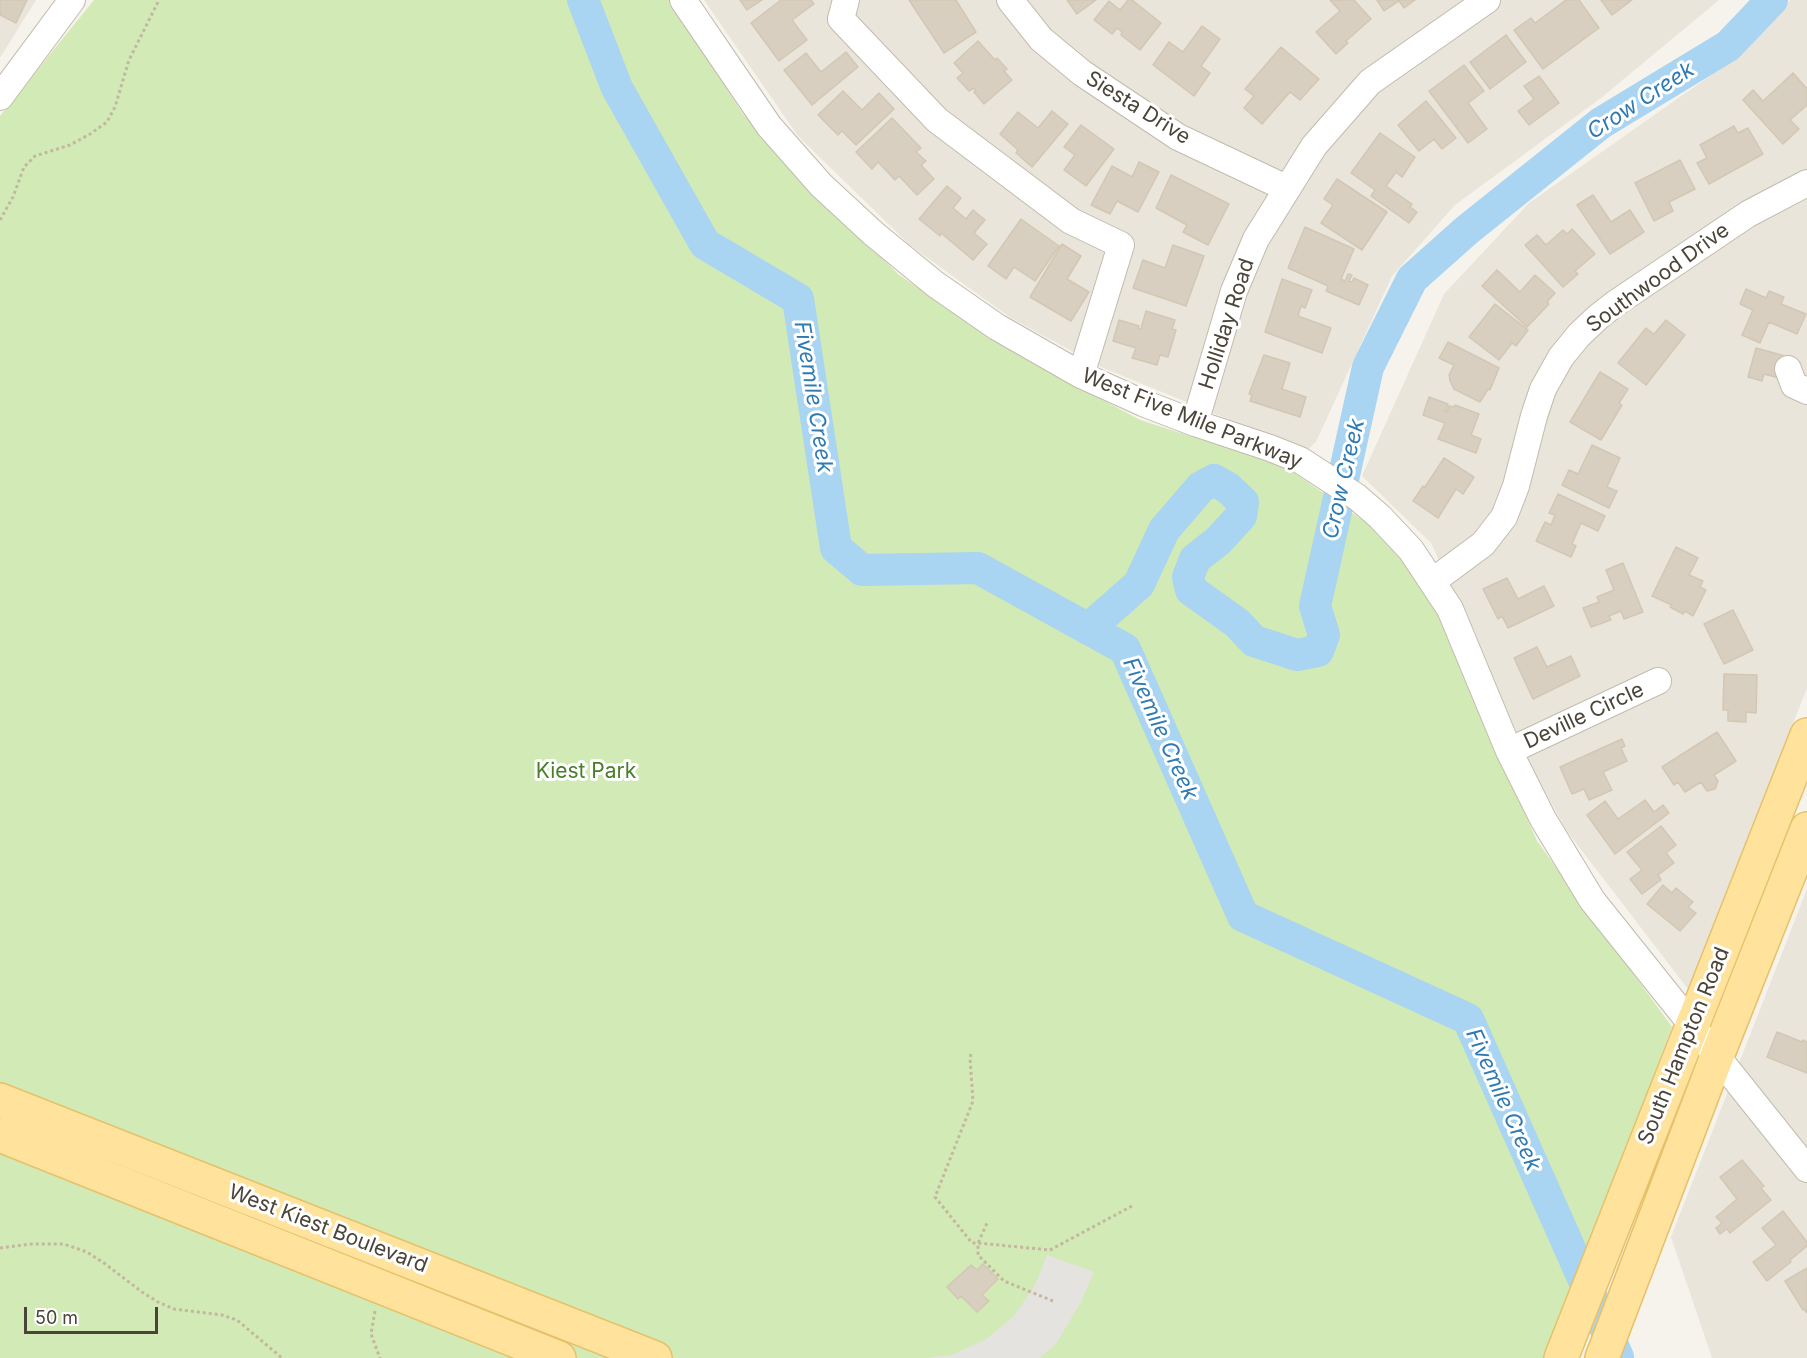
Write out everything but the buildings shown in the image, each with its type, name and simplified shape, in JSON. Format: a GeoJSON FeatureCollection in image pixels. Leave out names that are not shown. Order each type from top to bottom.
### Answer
{"type":"FeatureCollection","features":[{"type":"Feature","properties":{"kind":"main road","name":"South Hampton Road"},"geometry":{"type":"LineString","coordinates":[[1565,1348],[1807,735]]}},
{"type":"Feature","properties":{"kind":"main road","name":"South Hampton Road"},"geometry":{"type":"LineString","coordinates":[[1602,1358],[1717,1056],[1807,829]]}},
{"type":"Feature","properties":{"kind":"main road","name":"West Kiest Boulevard"},"geometry":{"type":"LineString","coordinates":[[0,1100],[655,1358]]}},
{"type":"Feature","properties":{"kind":"main road","name":"West Kiest Boulevard"},"geometry":{"type":"LineString","coordinates":[[0,1135],[559,1358]]}},
{"type":"Feature","properties":{"kind":"street"},"geometry":{"type":"LineString","coordinates":[[4,86],[72,0]]}},
{"type":"Feature","properties":{"kind":"street","name":"West Five Mile Parkway"},"geometry":{"type":"LineString","coordinates":[[682,0],[769,126],[821,185],[874,234],[935,284],[997,327],[1081,375],[1143,403],[1300,460],[1357,497],[1412,550],[1450,609],[1509,751],[1543,819],[1592,900],[1807,1168]]}},
{"type":"Feature","properties":{"kind":"street"},"geometry":{"type":"LineString","coordinates":[[846,0],[841,20],[937,120],[1071,221],[1121,245],[1081,375]]}},
{"type":"Feature","properties":{"kind":"street","name":"Siesta Drive"},"geometry":{"type":"LineString","coordinates":[[1010,0],[1041,39],[1082,73],[1178,136],[1286,188]]}},
{"type":"Feature","properties":{"kind":"street","name":"Holliday Road"},"geometry":{"type":"LineString","coordinates":[[1196,423],[1234,291],[1256,239],[1314,146],[1370,82],[1487,0]]}},
{"type":"Feature","properties":{"kind":"street","name":"Southwood Drive"},"geometry":{"type":"LineString","coordinates":[[1434,581],[1482,544],[1504,517],[1516,486],[1533,416],[1543,389],[1561,357],[1579,335],[1598,316],[1616,303],[1748,214],[1807,183]]}},
{"type":"Feature","properties":{"kind":"street"},"geometry":{"type":"LineString","coordinates":[[1788,369],[1794,385],[1807,391]]}},
{"type":"Feature","properties":{"kind":"street","name":"Deville Circle"},"geometry":{"type":"LineString","coordinates":[[1509,751],[1658,681]]}},
{"type":"Feature","properties":{"kind":"path"},"geometry":{"type":"LineString","coordinates":[[0,220],[13,197],[24,167],[35,156],[70,145],[107,122],[115,107],[129,60],[159,0]]}},
{"type":"Feature","properties":{"kind":"path"},"geometry":{"type":"LineString","coordinates":[[971,1054],[973,1101],[935,1197],[972,1244],[1050,1250],[1132,1206]]}},
{"type":"Feature","properties":{"kind":"path"},"geometry":{"type":"LineString","coordinates":[[988,1221],[978,1243],[978,1255],[1004,1281],[1053,1301]]}},
{"type":"Feature","properties":{"kind":"path"},"geometry":{"type":"LineString","coordinates":[[0,1248],[31,1244],[64,1244],[87,1252],[158,1302],[174,1309],[222,1315],[237,1320],[282,1358]]}},
{"type":"Feature","properties":{"kind":"path"},"geometry":{"type":"LineString","coordinates":[[375,1310],[371,1334],[380,1358]]}},
{"type":"Feature","properties":{"kind":"shaded area"},"geometry":{"type":"Polygon","coordinates":[[[0,0],[36,0],[0,58],[0,0]]]}},
{"type":"Feature","properties":{"kind":"shaded area"},"geometry":{"type":"Polygon","coordinates":[[[704,0],[1719,0],[1601,98],[1455,205],[1392,276],[1316,442],[1306,451],[1101,367],[1011,318],[911,246],[798,136],[704,0]]]}},
{"type":"Feature","properties":{"kind":"shaded area"},"geometry":{"type":"Polygon","coordinates":[[[1790,0],[1807,0],[1807,688],[1688,989],[1566,830],[1535,773],[1431,543],[1362,476],[1444,294],[1529,203],[1744,52],[1790,0]]]}},
{"type":"Feature","properties":{"kind":"shaded area"},"geometry":{"type":"Polygon","coordinates":[[[1807,889],[1807,1358],[1712,1358],[1671,1237],[1807,889]]]}},
{"type":"Feature","properties":{"kind":"shaded area"},"geometry":{"type":"Polygon","coordinates":[[[1047,1255],[1094,1272],[1081,1302],[1056,1344],[1040,1358],[926,1358],[951,1355],[985,1340],[1014,1316],[1035,1285],[1047,1255]]]}},
{"type":"Feature","properties":{"kind":"green space","name":"Kiest Park"},"geometry":{"type":"Polygon","coordinates":[[[94,0],[669,0],[743,114],[899,275],[1017,354],[1140,420],[1284,466],[1386,536],[1433,604],[1537,841],[1672,1027],[1547,1358],[0,1358],[0,116],[94,0]]]}},
{"type":"Feature","properties":{"kind":"waterway","name":"Fivemile Creek"},"geometry":{"type":"LineString","coordinates":[[583,0],[617,88],[705,244],[798,299],[836,548],[862,570],[978,568],[1125,649],[1243,916],[1468,1019],[1618,1357]]}},
{"type":"Feature","properties":{"kind":"waterway","name":"Crow Creek"},"geometry":{"type":"LineString","coordinates":[[1088,629],[1139,584],[1164,530],[1201,487],[1214,480],[1228,488],[1243,502],[1241,516],[1218,541],[1195,559],[1188,577],[1191,590],[1237,623],[1254,641],[1297,655],[1318,651],[1324,635],[1315,606],[1368,367],[1412,279],[1467,230],[1601,123],[1728,46],[1772,0]]}}]}
